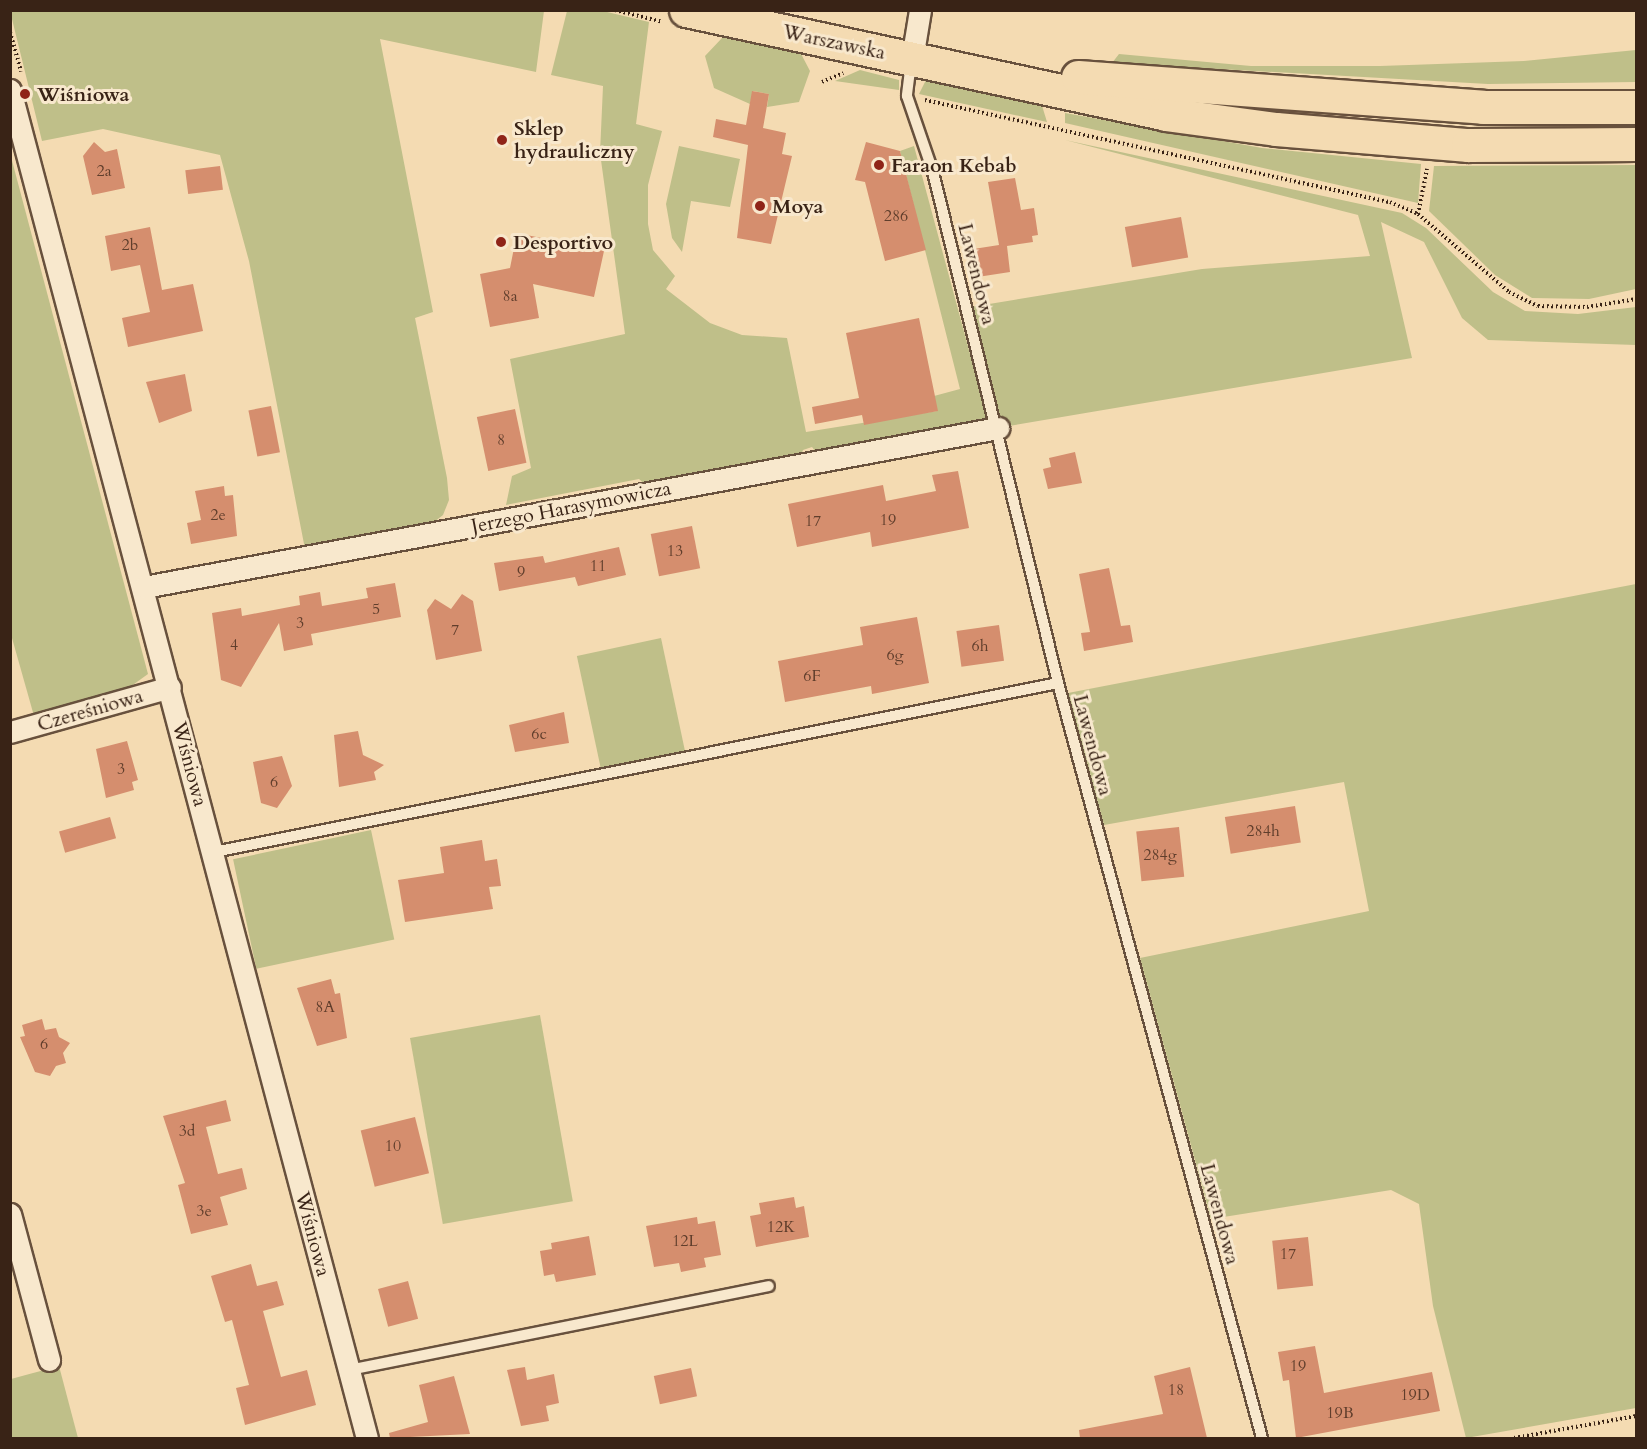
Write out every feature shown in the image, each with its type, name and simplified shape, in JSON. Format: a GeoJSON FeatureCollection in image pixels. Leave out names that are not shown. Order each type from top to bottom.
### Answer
{"type":"FeatureCollection","features":[{"type":"Feature","properties":{"kind":"main road","name":"Warszawska"},"geometry":{"type":"LineString","coordinates":[[686,10],[719,14],[912,59]]}},
{"type":"Feature","properties":{"kind":"main road"},"geometry":{"type":"LineString","coordinates":[[912,59],[1211,89],[1483,107],[1636,107]]}},
{"type":"Feature","properties":{"kind":"main road"},"geometry":{"type":"LineString","coordinates":[[912,59],[1082,99],[1276,129],[1468,145],[1636,144]]}},
{"type":"Feature","properties":{"kind":"street"},"geometry":{"type":"LineString","coordinates":[[912,59],[920,10]]}},
{"type":"Feature","properties":{"kind":"street","name":"Wiśniowa"},"geometry":{"type":"LineString","coordinates":[[10,90],[144,587],[367,1438]]}},
{"type":"Feature","properties":{"kind":"street","name":"Jerzego Harasymowicza"},"geometry":{"type":"LineString","coordinates":[[144,587],[998,428]]}},
{"type":"Feature","properties":{"kind":"street","name":"Czereśniowa"},"geometry":{"type":"LineString","coordinates":[[10,732],[170,687]]}},
{"type":"Feature","properties":{"kind":"street"},"geometry":{"type":"LineString","coordinates":[[10,1214],[49,1360]]}},
{"type":"Feature","properties":{"kind":"lane","name":"Lawendowa"},"geometry":{"type":"LineString","coordinates":[[912,59],[907,96],[933,172],[998,428],[1058,683],[1262,1438]]}},
{"type":"Feature","properties":{"kind":"lane"},"geometry":{"type":"LineString","coordinates":[[214,852],[1058,683]]}},
{"type":"Feature","properties":{"kind":"lane"},"geometry":{"type":"LineString","coordinates":[[349,1370],[769,1286]]}},
{"type":"Feature","properties":{"kind":"path"},"geometry":{"type":"LineString","coordinates":[[907,96],[1390,202],[1418,214],[1509,292],[1539,306],[1587,307],[1636,298]]}},
{"type":"Feature","properties":{"kind":"path"},"geometry":{"type":"LineString","coordinates":[[1418,214],[1428,161]]}},
{"type":"Feature","properties":{"kind":"path"},"geometry":{"type":"LineString","coordinates":[[1514,1438],[1636,1416]]}},
{"type":"Feature","properties":{"kind":"green space"},"geometry":{"type":"Polygon","coordinates":[[[10,11],[544,11],[536,72],[380,39],[433,312],[415,318],[447,478],[449,500],[443,515],[429,526],[305,549],[249,261],[220,155],[103,129],[42,141],[10,11]]]}},
{"type":"Feature","properties":{"kind":"green space"},"geometry":{"type":"Polygon","coordinates":[[[567,11],[603,11],[649,22],[636,124],[662,131],[648,185],[648,224],[653,250],[675,276],[666,289],[710,323],[742,335],[787,338],[806,432],[937,411],[934,396],[960,389],[900,151],[914,146],[987,417],[983,425],[819,456],[812,447],[803,450],[799,460],[650,489],[639,479],[506,505],[512,476],[531,468],[510,359],[625,334],[600,153],[603,86],[551,75],[567,11]]]}},
{"type":"Feature","properties":{"kind":"green space"},"geometry":{"type":"Polygon","coordinates":[[[735,34],[798,48],[810,71],[799,102],[767,107],[769,94],[753,91],[750,104],[714,88],[705,56],[722,38],[735,34]]]}},
{"type":"Feature","properties":{"kind":"green space"},"geometry":{"type":"Polygon","coordinates":[[[1636,50],[1636,82],[1488,84],[1112,63],[1119,54],[1251,66],[1380,66],[1524,61],[1636,50]]]}},
{"type":"Feature","properties":{"kind":"green space"},"geometry":{"type":"Polygon","coordinates":[[[860,70],[899,80],[899,90],[835,81],[860,70]]]}},
{"type":"Feature","properties":{"kind":"green space"},"geometry":{"type":"Polygon","coordinates":[[[927,78],[1040,99],[1047,122],[919,94],[927,78]]]}},
{"type":"Feature","properties":{"kind":"green space"},"geometry":{"type":"Polygon","coordinates":[[[1065,113],[1262,148],[1421,164],[1418,203],[1065,123],[1065,113]]]}},
{"type":"Feature","properties":{"kind":"green space"},"geometry":{"type":"Polygon","coordinates":[[[1065,140],[1402,213],[1426,228],[1493,292],[1525,311],[1578,314],[1636,307],[1636,345],[1488,340],[1462,318],[1424,242],[1381,222],[1412,358],[1003,427],[971,307],[1202,269],[1370,256],[1358,215],[1065,140]]]}},
{"type":"Feature","properties":{"kind":"green space"},"geometry":{"type":"Polygon","coordinates":[[[679,146],[740,159],[730,207],[691,201],[682,252],[672,238],[666,204],[679,146]]]}},
{"type":"Feature","properties":{"kind":"green space"},"geometry":{"type":"Polygon","coordinates":[[[10,153],[148,674],[123,692],[34,716],[10,631],[10,153]]]}},
{"type":"Feature","properties":{"kind":"green space"},"geometry":{"type":"Polygon","coordinates":[[[1636,165],[1636,289],[1589,299],[1532,298],[1495,275],[1429,211],[1434,166],[1636,165]]]}},
{"type":"Feature","properties":{"kind":"green space"},"geometry":{"type":"Polygon","coordinates":[[[1636,584],[1636,1408],[1466,1438],[1433,1306],[1419,1204],[1391,1190],[1211,1219],[1140,958],[1369,911],[1344,782],[1104,825],[1068,693],[1636,584]]]}},
{"type":"Feature","properties":{"kind":"green space"},"geometry":{"type":"Polygon","coordinates":[[[661,638],[686,754],[602,772],[577,656],[661,638]]]}},
{"type":"Feature","properties":{"kind":"green space"},"geometry":{"type":"Polygon","coordinates":[[[371,830],[394,940],[256,969],[233,859],[371,830]]]}},
{"type":"Feature","properties":{"kind":"green space"},"geometry":{"type":"Polygon","coordinates":[[[540,1015],[573,1201],[443,1224],[410,1038],[540,1015]]]}},
{"type":"Feature","properties":{"kind":"green space"},"geometry":{"type":"Polygon","coordinates":[[[59,1366],[78,1438],[11,1438],[11,1379],[59,1366]]]}},
{"type":"Feature","properties":{"kind":"building"},"geometry":{"type":"Polygon","coordinates":[[[752,91],[769,94],[763,128],[786,133],[782,154],[792,156],[771,244],[737,238],[748,145],[713,137],[716,119],[746,125],[752,91]]]}},
{"type":"Feature","properties":{"kind":"building"},"geometry":{"type":"Polygon","coordinates":[[[94,142],[105,152],[117,149],[125,188],[92,195],[83,156],[94,142]]]}},
{"type":"Feature","properties":{"kind":"building"},"geometry":{"type":"Polygon","coordinates":[[[866,142],[900,151],[926,250],[885,261],[865,182],[855,180],[866,142]]]}},
{"type":"Feature","properties":{"kind":"building"},"geometry":{"type":"Polygon","coordinates":[[[220,166],[223,190],[188,194],[185,170],[220,166]]]}},
{"type":"Feature","properties":{"kind":"building"},"geometry":{"type":"Polygon","coordinates":[[[1015,178],[1021,210],[1034,208],[1038,235],[1032,236],[1033,242],[1007,246],[1010,272],[971,278],[967,250],[999,245],[988,182],[1015,178]]]}},
{"type":"Feature","properties":{"kind":"building"},"geometry":{"type":"Polygon","coordinates":[[[1181,217],[1188,257],[1132,267],[1125,227],[1181,217]]]}},
{"type":"Feature","properties":{"kind":"building"},"geometry":{"type":"Polygon","coordinates":[[[150,227],[162,290],[193,284],[203,331],[128,347],[122,318],[150,312],[140,265],[111,271],[105,236],[150,227]]]}},
{"type":"Feature","properties":{"kind":"building"},"geometry":{"type":"Polygon","coordinates":[[[517,233],[604,251],[594,297],[533,284],[539,318],[490,327],[480,274],[510,268],[517,233]]]}},
{"type":"Feature","properties":{"kind":"building"},"geometry":{"type":"Polygon","coordinates":[[[919,318],[938,411],[864,425],[862,415],[815,424],[812,407],[859,398],[846,333],[919,318]]]}},
{"type":"Feature","properties":{"kind":"building"},"geometry":{"type":"Polygon","coordinates":[[[185,374],[192,411],[159,423],[146,382],[185,374]]]}},
{"type":"Feature","properties":{"kind":"building"},"geometry":{"type":"Polygon","coordinates":[[[271,406],[280,452],[257,457],[248,410],[271,406]]]}},
{"type":"Feature","properties":{"kind":"building"},"geometry":{"type":"Polygon","coordinates":[[[515,409],[526,463],[488,471],[477,417],[515,409]]]}},
{"type":"Feature","properties":{"kind":"building"},"geometry":{"type":"Polygon","coordinates":[[[1075,452],[1082,483],[1048,489],[1043,469],[1051,467],[1049,458],[1075,452]]]}},
{"type":"Feature","properties":{"kind":"building"},"geometry":{"type":"Polygon","coordinates":[[[958,471],[969,528],[872,547],[870,532],[797,547],[788,504],[883,485],[886,501],[936,491],[932,475],[958,471]]]}},
{"type":"Feature","properties":{"kind":"building"},"geometry":{"type":"Polygon","coordinates":[[[224,486],[225,496],[233,495],[237,536],[191,544],[187,523],[201,520],[195,491],[224,486]]]}},
{"type":"Feature","properties":{"kind":"building"},"geometry":{"type":"Polygon","coordinates":[[[692,526],[700,568],[659,576],[651,534],[692,526]]]}},
{"type":"Feature","properties":{"kind":"building"},"geometry":{"type":"Polygon","coordinates":[[[619,547],[626,575],[578,586],[575,577],[499,591],[494,563],[543,556],[545,563],[619,547]]]}},
{"type":"Feature","properties":{"kind":"building"},"geometry":{"type":"Polygon","coordinates":[[[1109,568],[1121,626],[1130,625],[1133,642],[1084,651],[1081,633],[1090,632],[1079,574],[1109,568]]]}},
{"type":"Feature","properties":{"kind":"building"},"geometry":{"type":"Polygon","coordinates":[[[395,583],[401,617],[311,634],[313,645],[284,651],[279,623],[241,687],[221,680],[212,613],[241,608],[242,616],[300,605],[299,596],[320,592],[322,606],[368,598],[366,588],[395,583]]]}},
{"type":"Feature","properties":{"kind":"building"},"geometry":{"type":"Polygon","coordinates":[[[462,594],[473,601],[482,651],[436,660],[427,610],[435,599],[451,609],[462,594]]]}},
{"type":"Feature","properties":{"kind":"building"},"geometry":{"type":"Polygon","coordinates":[[[917,617],[929,683],[872,694],[871,686],[785,702],[778,661],[863,645],[860,627],[917,617]]]}},
{"type":"Feature","properties":{"kind":"building"},"geometry":{"type":"Polygon","coordinates":[[[999,625],[1004,661],[961,667],[956,631],[999,625]]]}},
{"type":"Feature","properties":{"kind":"building"},"geometry":{"type":"Polygon","coordinates":[[[564,712],[569,743],[515,752],[509,725],[564,712]]]}},
{"type":"Feature","properties":{"kind":"building"},"geometry":{"type":"Polygon","coordinates":[[[358,731],[363,755],[384,765],[374,772],[376,780],[339,787],[334,735],[358,731]]]}},
{"type":"Feature","properties":{"kind":"building"},"geometry":{"type":"Polygon","coordinates":[[[127,741],[138,780],[132,782],[134,790],[106,798],[96,749],[127,741]]]}},
{"type":"Feature","properties":{"kind":"building"},"geometry":{"type":"Polygon","coordinates":[[[282,756],[292,786],[277,808],[261,803],[253,762],[282,756]]]}},
{"type":"Feature","properties":{"kind":"building"},"geometry":{"type":"Polygon","coordinates":[[[1295,806],[1301,843],[1231,854],[1225,817],[1295,806]]]}},
{"type":"Feature","properties":{"kind":"building"},"geometry":{"type":"Polygon","coordinates":[[[110,817],[116,838],[65,853],[59,832],[110,817]]]}},
{"type":"Feature","properties":{"kind":"building"},"geometry":{"type":"Polygon","coordinates":[[[1179,827],[1184,877],[1141,881],[1136,831],[1179,827]]]}},
{"type":"Feature","properties":{"kind":"building"},"geometry":{"type":"Polygon","coordinates":[[[482,840],[485,861],[497,859],[501,886],[489,887],[493,909],[405,922],[398,880],[444,873],[440,847],[482,840]]]}},
{"type":"Feature","properties":{"kind":"building"},"geometry":{"type":"Polygon","coordinates":[[[331,979],[335,994],[340,993],[347,1038],[317,1046],[297,988],[331,979]]]}},
{"type":"Feature","properties":{"kind":"building"},"geometry":{"type":"Polygon","coordinates":[[[42,1019],[45,1030],[56,1028],[59,1037],[70,1043],[63,1053],[66,1063],[56,1066],[50,1076],[35,1072],[20,1037],[25,1036],[22,1025],[42,1019]]]}},
{"type":"Feature","properties":{"kind":"building"},"geometry":{"type":"Polygon","coordinates":[[[226,1100],[231,1121],[206,1127],[218,1174],[242,1168],[247,1189],[220,1197],[228,1225],[191,1234],[178,1185],[185,1183],[163,1116],[226,1100]]]}},
{"type":"Feature","properties":{"kind":"building"},"geometry":{"type":"Polygon","coordinates":[[[415,1117],[429,1173],[375,1187],[361,1131],[415,1117]]]}},
{"type":"Feature","properties":{"kind":"building"},"geometry":{"type":"Polygon","coordinates":[[[794,1197],[796,1208],[804,1206],[809,1237],[756,1247],[750,1216],[761,1214],[759,1203],[794,1197]]]}},
{"type":"Feature","properties":{"kind":"building"},"geometry":{"type":"Polygon","coordinates":[[[697,1217],[698,1224],[715,1221],[721,1255],[704,1258],[706,1267],[681,1272],[679,1263],[654,1267],[646,1226],[697,1217]]]}},
{"type":"Feature","properties":{"kind":"building"},"geometry":{"type":"Polygon","coordinates":[[[589,1236],[596,1275],[556,1282],[554,1274],[544,1276],[540,1251],[552,1249],[551,1243],[589,1236]]]}},
{"type":"Feature","properties":{"kind":"building"},"geometry":{"type":"Polygon","coordinates":[[[1308,1237],[1313,1286],[1277,1289],[1272,1241],[1308,1237]]]}},
{"type":"Feature","properties":{"kind":"building"},"geometry":{"type":"Polygon","coordinates":[[[251,1264],[257,1286],[277,1281],[284,1305],[263,1311],[281,1377],[307,1370],[316,1405],[245,1425],[236,1388],[249,1385],[232,1320],[225,1322],[211,1276],[251,1264]]]}},
{"type":"Feature","properties":{"kind":"building"},"geometry":{"type":"Polygon","coordinates":[[[408,1281],[418,1319],[388,1327],[378,1289],[408,1281]]]}},
{"type":"Feature","properties":{"kind":"building"},"geometry":{"type":"Polygon","coordinates":[[[1315,1346],[1324,1393],[1432,1372],[1440,1411],[1296,1438],[1289,1380],[1283,1381],[1278,1352],[1315,1346]]]}},
{"type":"Feature","properties":{"kind":"building"},"geometry":{"type":"Polygon","coordinates":[[[525,1367],[527,1380],[554,1374],[559,1403],[546,1406],[549,1421],[521,1426],[507,1370],[525,1367]]]}},
{"type":"Feature","properties":{"kind":"building"},"geometry":{"type":"Polygon","coordinates":[[[1190,1367],[1207,1438],[1080,1438],[1079,1430],[1163,1414],[1154,1376],[1190,1367]]]}},
{"type":"Feature","properties":{"kind":"building"},"geometry":{"type":"Polygon","coordinates":[[[691,1368],[697,1396],[660,1404],[654,1376],[691,1368]]]}},
{"type":"Feature","properties":{"kind":"building"},"geometry":{"type":"Polygon","coordinates":[[[454,1376],[470,1434],[390,1438],[389,1433],[428,1422],[419,1385],[454,1376]]]}},
{"type":"Feature","properties":{"kind":"place","name":"Wiśniowa"},"geometry":{"type":"Point","coordinates":[25,94]}},
{"type":"Feature","properties":{"kind":"place","name":"Sklep hydrauliczny"},"geometry":{"type":"Point","coordinates":[502,140]}},
{"type":"Feature","properties":{"kind":"place","name":"Faraon Kebab"},"geometry":{"type":"Point","coordinates":[879,165]}},
{"type":"Feature","properties":{"kind":"place","name":"Moya"},"geometry":{"type":"Point","coordinates":[760,206]}},
{"type":"Feature","properties":{"kind":"place","name":"Desportivo"},"geometry":{"type":"Point","coordinates":[501,242]}}]}
